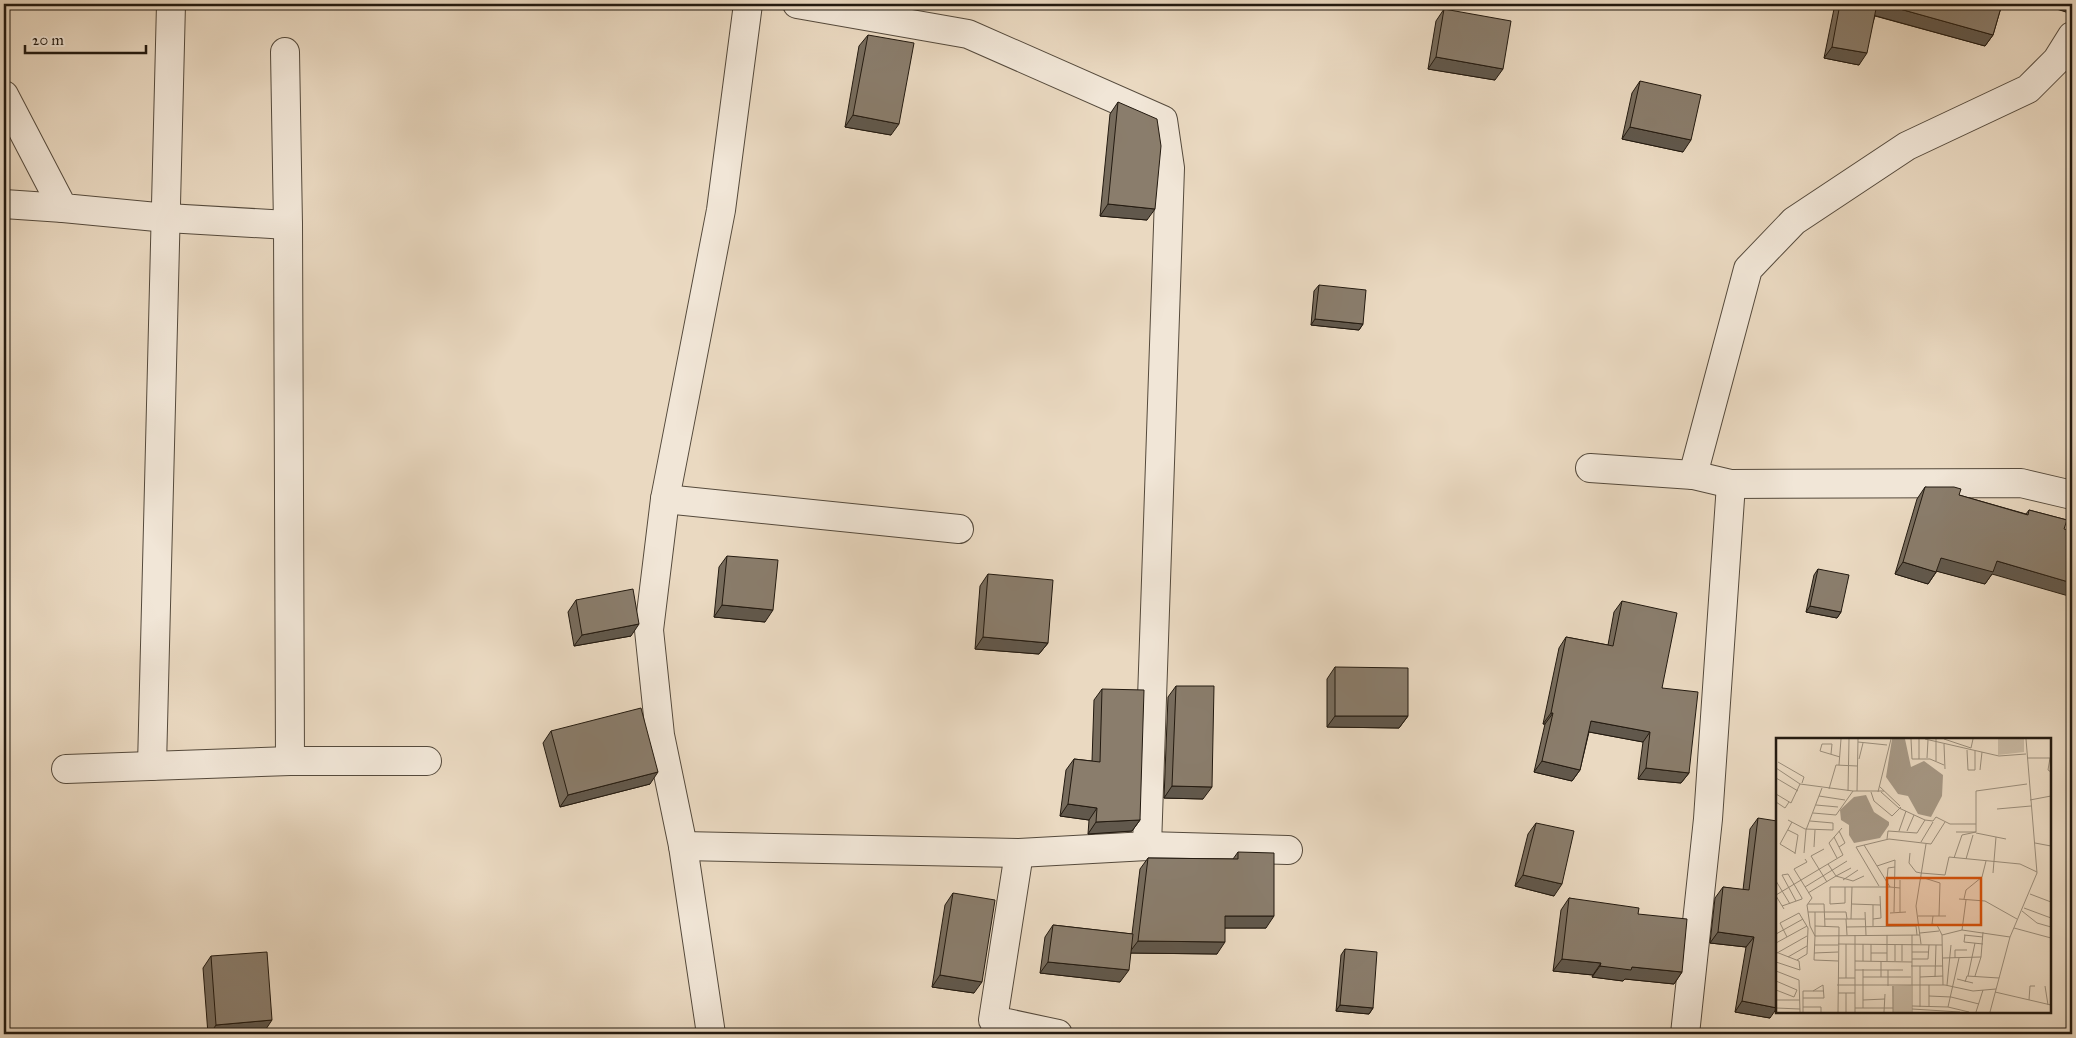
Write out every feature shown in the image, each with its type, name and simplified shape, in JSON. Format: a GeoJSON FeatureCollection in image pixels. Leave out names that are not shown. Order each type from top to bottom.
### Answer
{"type":"FeatureCollection","features":[{"type":"Feature","properties":{"kind":"street"},"geometry":{"type":"LineString","coordinates":[[152,766],[171,4]]}},
{"type":"Feature","properties":{"kind":"street"},"geometry":{"type":"LineString","coordinates":[[710,1034],[683,846],[660,735],[649,630],[665,499],[721,210],[748,4]]}},
{"type":"Feature","properties":{"kind":"street"},"geometry":{"type":"LineString","coordinates":[[797,4],[968,34],[1163,120],[1170,168],[1147,846]]}},
{"type":"Feature","properties":{"kind":"street"},"geometry":{"type":"LineString","coordinates":[[1693,475],[1748,269],[1794,221],[1907,146],[2028,89],[2057,60],[2072,36]]}},
{"type":"Feature","properties":{"kind":"street"},"geometry":{"type":"LineString","coordinates":[[285,52],[288,225],[290,761]]}},
{"type":"Feature","properties":{"kind":"street"},"geometry":{"type":"LineString","coordinates":[[4,95],[63,208]]}},
{"type":"Feature","properties":{"kind":"street"},"geometry":{"type":"LineString","coordinates":[[4,204],[167,218],[288,225]]}},
{"type":"Feature","properties":{"kind":"street"},"geometry":{"type":"LineString","coordinates":[[1590,468],[1693,475],[1731,484],[2020,483],[2072,495]]}},
{"type":"Feature","properties":{"kind":"street"},"geometry":{"type":"LineString","coordinates":[[1685,1034],[1708,819],[1731,484]]}},
{"type":"Feature","properties":{"kind":"street"},"geometry":{"type":"LineString","coordinates":[[665,499],[959,529]]}},
{"type":"Feature","properties":{"kind":"street"},"geometry":{"type":"LineString","coordinates":[[66,769],[290,761],[427,761]]}},
{"type":"Feature","properties":{"kind":"street"},"geometry":{"type":"LineString","coordinates":[[683,846],[1019,853],[1147,846],[1288,850]]}},
{"type":"Feature","properties":{"kind":"street"},"geometry":{"type":"LineString","coordinates":[[1019,853],[993,1020],[1058,1034]]}},
{"type":"Feature","properties":{"kind":"building"},"geometry":{"type":"Polygon","coordinates":[[[1840,4],[1877,4],[1867,53],[1832,47],[1840,4]]]}},
{"type":"Feature","properties":{"kind":"building"},"geometry":{"type":"Polygon","coordinates":[[[1882,4],[2002,4],[1993,35],[1882,4]]]}},
{"type":"Feature","properties":{"kind":"building"},"geometry":{"type":"Polygon","coordinates":[[[1444,9],[1511,21],[1503,69],[1436,57],[1444,9]]]}},
{"type":"Feature","properties":{"kind":"building"},"geometry":{"type":"Polygon","coordinates":[[[868,35],[914,43],[899,124],[853,115],[868,35]]]}},
{"type":"Feature","properties":{"kind":"building"},"geometry":{"type":"Polygon","coordinates":[[[1640,81],[1701,95],[1691,140],[1630,127],[1640,81]]]}},
{"type":"Feature","properties":{"kind":"building"},"geometry":{"type":"Polygon","coordinates":[[[1118,102],[1157,119],[1161,146],[1155,209],[1108,204],[1118,102]]]}},
{"type":"Feature","properties":{"kind":"building"},"geometry":{"type":"Polygon","coordinates":[[[1319,285],[1366,290],[1363,324],[1315,319],[1319,285]]]}},
{"type":"Feature","properties":{"kind":"building"},"geometry":{"type":"Polygon","coordinates":[[[1925,487],[1954,487],[1961,489],[1959,495],[2028,515],[2029,510],[2067,520],[2064,529],[2072,531],[2072,583],[1997,561],[1993,572],[1941,558],[1936,572],[1903,562],[1925,487]]]}},
{"type":"Feature","properties":{"kind":"building"},"geometry":{"type":"Polygon","coordinates":[[[727,556],[778,560],[773,610],[722,605],[727,556]]]}},
{"type":"Feature","properties":{"kind":"building"},"geometry":{"type":"Polygon","coordinates":[[[1818,569],[1849,575],[1841,612],[1810,606],[1818,569]]]}},
{"type":"Feature","properties":{"kind":"building"},"geometry":{"type":"Polygon","coordinates":[[[988,574],[1053,580],[1048,643],[983,637],[988,574]]]}},
{"type":"Feature","properties":{"kind":"building"},"geometry":{"type":"Polygon","coordinates":[[[633,589],[639,624],[582,635],[576,600],[633,589]]]}},
{"type":"Feature","properties":{"kind":"building"},"geometry":{"type":"Polygon","coordinates":[[[1622,601],[1677,613],[1662,688],[1698,692],[1689,773],[1646,768],[1650,732],[1591,721],[1580,770],[1542,761],[1553,713],[1551,713],[1566,637],[1613,646],[1622,601]]]}},
{"type":"Feature","properties":{"kind":"building"},"geometry":{"type":"Polygon","coordinates":[[[1335,667],[1408,668],[1408,716],[1335,716],[1335,667]]]}},
{"type":"Feature","properties":{"kind":"building"},"geometry":{"type":"Polygon","coordinates":[[[1176,686],[1214,686],[1212,787],[1172,786],[1176,686]]]}},
{"type":"Feature","properties":{"kind":"building"},"geometry":{"type":"Polygon","coordinates":[[[1102,689],[1144,690],[1140,820],[1096,822],[1097,808],[1068,804],[1074,759],[1100,762],[1102,689]]]}},
{"type":"Feature","properties":{"kind":"building"},"geometry":{"type":"Polygon","coordinates":[[[641,708],[658,772],[568,795],[551,731],[641,708]]]}},
{"type":"Feature","properties":{"kind":"building"},"geometry":{"type":"Polygon","coordinates":[[[1758,818],[1776,821],[1776,1008],[1742,1001],[1754,937],[1718,932],[1723,887],[1749,890],[1758,818]]]}},
{"type":"Feature","properties":{"kind":"building"},"geometry":{"type":"Polygon","coordinates":[[[1536,823],[1574,831],[1562,884],[1523,875],[1536,823]]]}},
{"type":"Feature","properties":{"kind":"building"},"geometry":{"type":"Polygon","coordinates":[[[1238,852],[1274,853],[1274,916],[1225,916],[1225,942],[1138,941],[1148,858],[1238,859],[1238,852]]]}},
{"type":"Feature","properties":{"kind":"building"},"geometry":{"type":"Polygon","coordinates":[[[953,893],[995,900],[982,982],[940,975],[953,893]]]}},
{"type":"Feature","properties":{"kind":"building"},"geometry":{"type":"Polygon","coordinates":[[[1569,898],[1639,908],[1638,914],[1687,919],[1682,972],[1632,967],[1631,970],[1600,966],[1601,963],[1562,959],[1569,898]]]}},
{"type":"Feature","properties":{"kind":"building"},"geometry":{"type":"Polygon","coordinates":[[[1053,925],[1133,934],[1129,970],[1048,962],[1053,925]]]}},
{"type":"Feature","properties":{"kind":"building"},"geometry":{"type":"Polygon","coordinates":[[[1345,949],[1377,952],[1373,1008],[1340,1005],[1345,949]]]}},
{"type":"Feature","properties":{"kind":"building"},"geometry":{"type":"Polygon","coordinates":[[[267,952],[272,1020],[216,1025],[211,956],[267,952]]]}}]}
